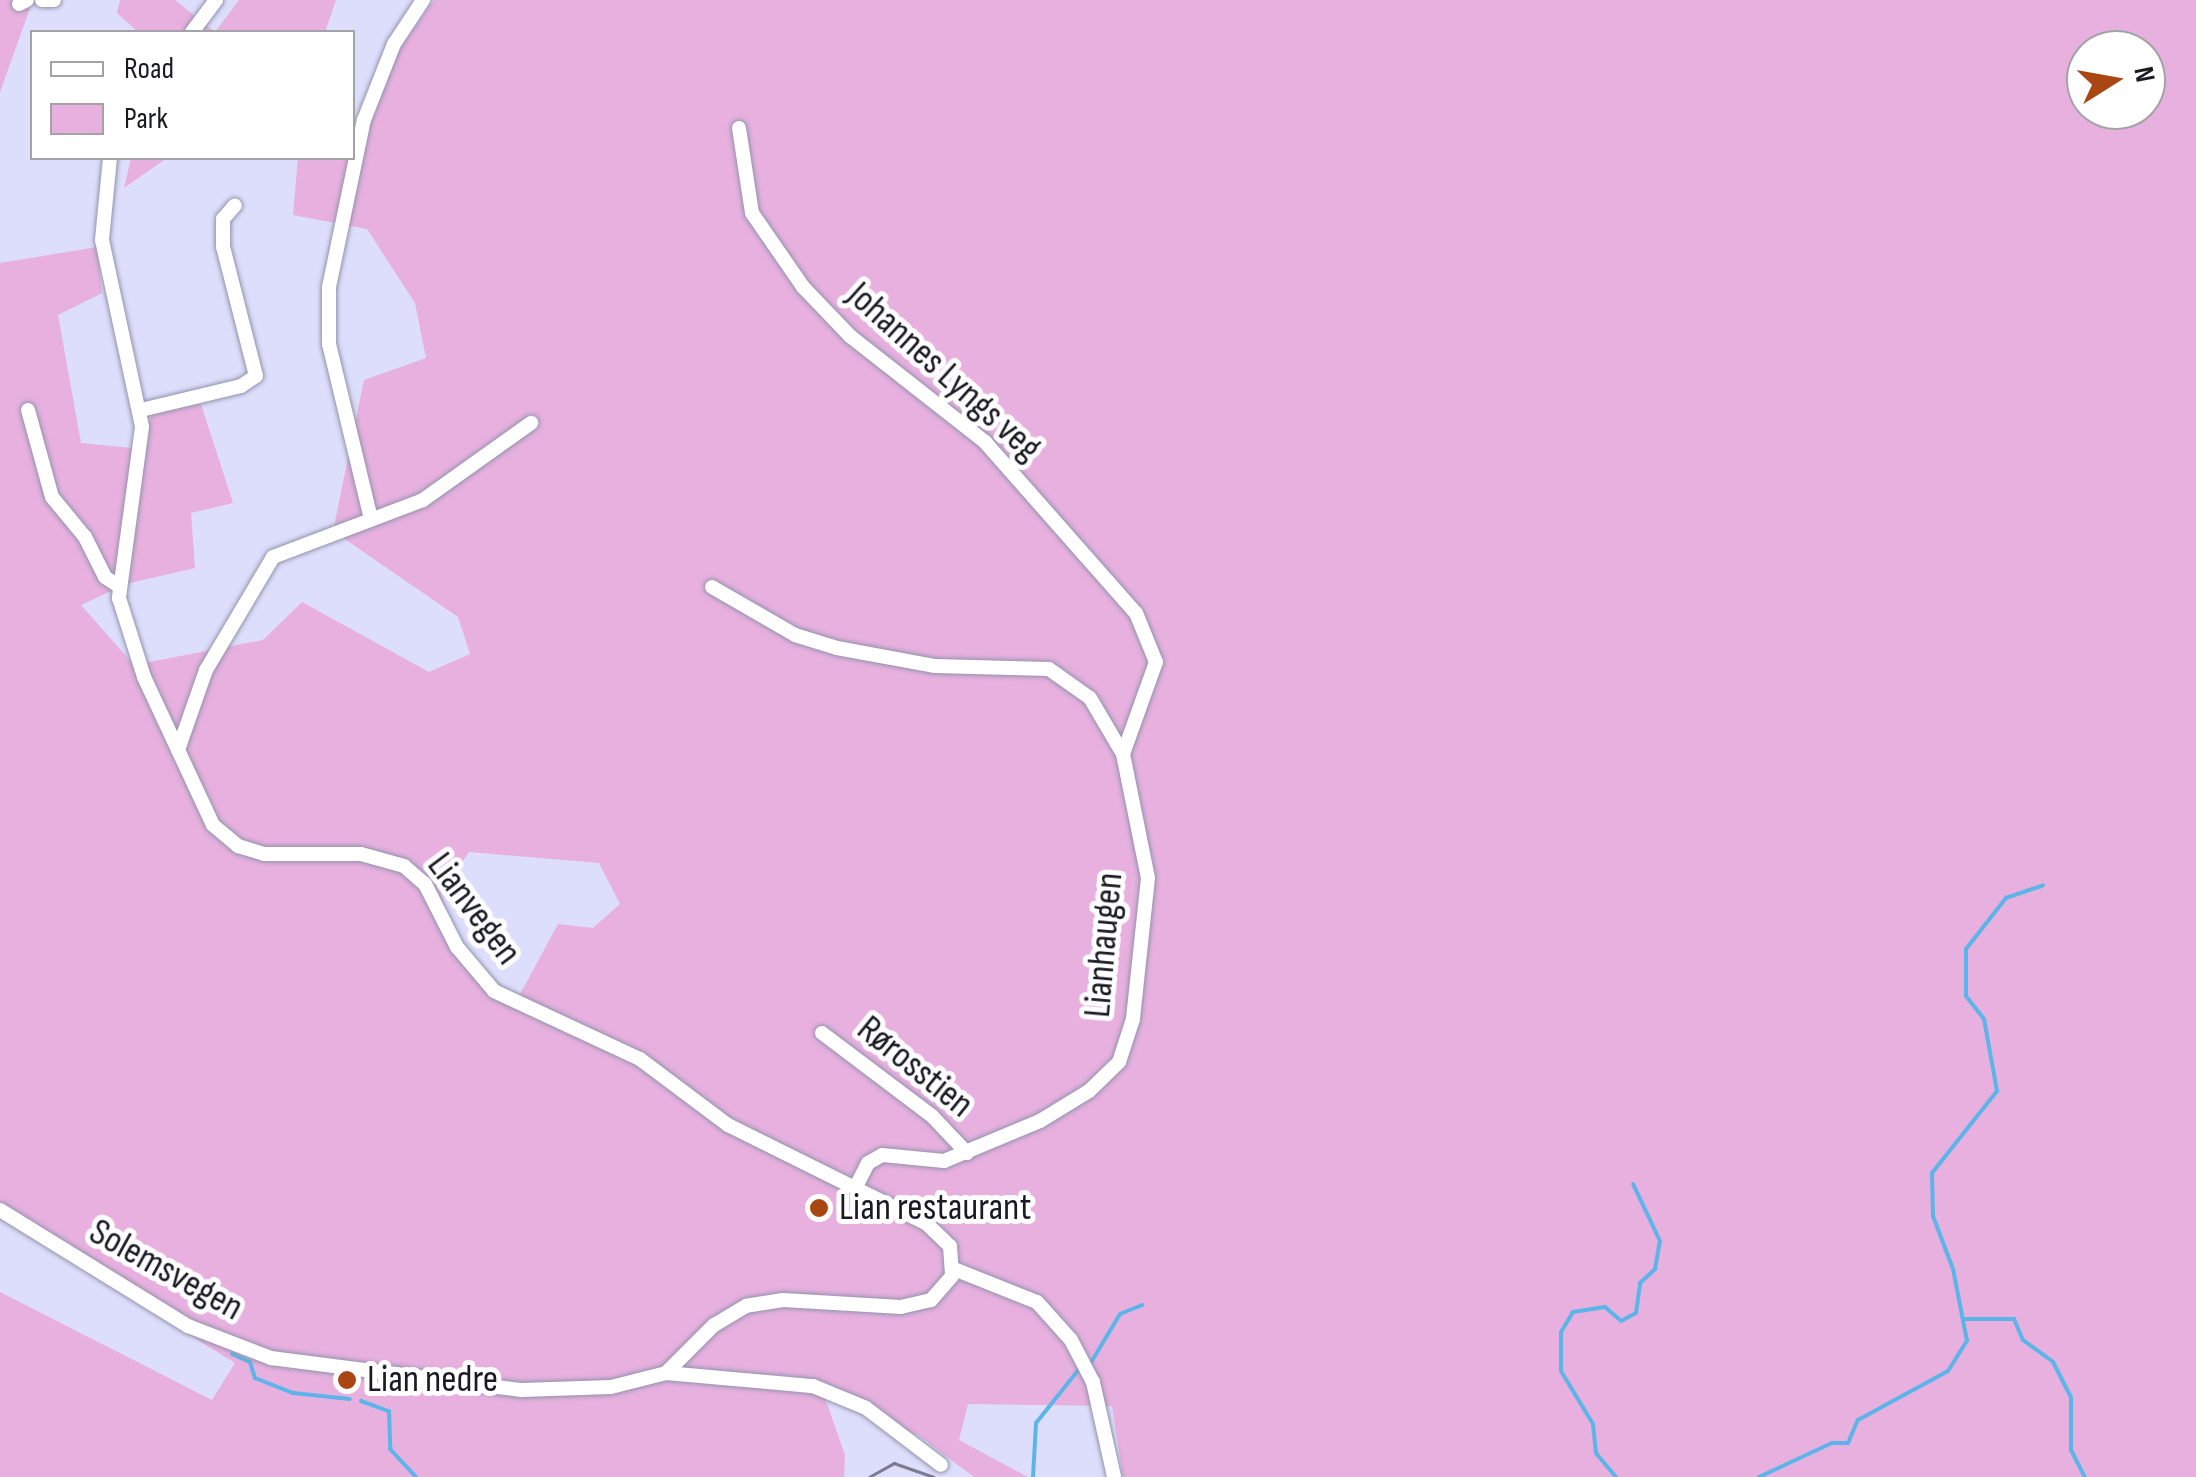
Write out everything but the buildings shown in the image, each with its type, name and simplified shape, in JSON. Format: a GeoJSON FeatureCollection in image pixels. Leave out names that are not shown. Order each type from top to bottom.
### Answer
{"type":"FeatureCollection","features":[{"type":"Feature","properties":{"kind":"street"},"geometry":{"type":"LineString","coordinates":[[42,0],[54,0]]}},
{"type":"Feature","properties":{"kind":"street"},"geometry":{"type":"LineString","coordinates":[[194,30],[216,0]]}},
{"type":"Feature","properties":{"kind":"street"},"geometry":{"type":"LineString","coordinates":[[371,519],[330,344],[329,288],[364,120],[394,44],[423,0]]}},
{"type":"Feature","properties":{"kind":"street","name":"Johannes Lyngs veg"},"geometry":{"type":"LineString","coordinates":[[738,128],[752,213],[803,287],[850,336],[986,442],[1136,613],[1156,662],[1124,754]]}},
{"type":"Feature","properties":{"kind":"street","name":"Lianvegen"},"geometry":{"type":"LineString","coordinates":[[110,160],[102,240],[141,410],[140,455],[119,586],[133,649],[205,813],[226,838],[264,854],[362,854],[404,866],[425,884],[457,947],[494,991],[640,1059],[728,1125],[935,1230],[950,1246],[954,1270]]}},
{"type":"Feature","properties":{"kind":"street"},"geometry":{"type":"LineString","coordinates":[[141,410],[240,386],[256,376],[223,247],[223,219],[234,205]]}},
{"type":"Feature","properties":{"kind":"street"},"geometry":{"type":"LineString","coordinates":[[28,410],[52,496],[85,537],[105,577],[119,586]]}},
{"type":"Feature","properties":{"kind":"street"},"geometry":{"type":"LineString","coordinates":[[178,750],[206,670],[268,562],[423,500],[531,423]]}},
{"type":"Feature","properties":{"kind":"street","name":"Lianhaugen"},"geometry":{"type":"LineString","coordinates":[[712,587],[795,635],[837,648],[936,666],[1049,669],[1090,698],[1124,754],[1148,878],[1125,1050],[1074,1102],[967,1154],[944,1161],[882,1155],[868,1163],[854,1188]]}},
{"type":"Feature","properties":{"kind":"street","name":"Rørosstien"},"geometry":{"type":"LineString","coordinates":[[822,1033],[932,1116],[967,1154]]}},
{"type":"Feature","properties":{"kind":"street","name":"Solemsvegen"},"geometry":{"type":"LineString","coordinates":[[0,1210],[188,1326],[271,1358],[522,1390],[611,1388],[666,1373],[828,1389],[866,1408],[941,1465]]}},
{"type":"Feature","properties":{"kind":"street"},"geometry":{"type":"LineString","coordinates":[[666,1373],[714,1324],[746,1306],[783,1300],[911,1306],[938,1296],[954,1270],[1037,1302],[1071,1340],[1093,1382],[1114,1477]]}},
{"type":"Feature","properties":{"kind":"green space"},"geometry":{"type":"Polygon","coordinates":[[[0,0],[33,0],[0,92],[0,0]]]}},
{"type":"Feature","properties":{"kind":"green space"},"geometry":{"type":"Polygon","coordinates":[[[120,0],[175,0],[212,30],[136,30],[117,13],[120,0]]]}},
{"type":"Feature","properties":{"kind":"green space"},"geometry":{"type":"Polygon","coordinates":[[[239,0],[336,0],[326,30],[216,30],[239,0]]]}},
{"type":"Feature","properties":{"kind":"green space"},"geometry":{"type":"Polygon","coordinates":[[[434,0],[2196,0],[2196,1477],[1123,1477],[1112,1406],[968,1404],[959,1440],[1028,1477],[974,1477],[918,1435],[824,1395],[845,1455],[844,1477],[0,1477],[0,1292],[212,1400],[235,1363],[0,1218],[0,263],[97,247],[102,293],[58,315],[81,443],[143,449],[151,414],[201,404],[233,503],[191,513],[195,568],[126,584],[81,605],[134,665],[263,640],[302,602],[429,672],[470,654],[458,617],[333,531],[364,380],[426,358],[415,303],[367,229],[293,215],[298,160],[355,160],[355,131],[366,136],[395,55],[434,0]],[[469,852],[441,893],[454,935],[488,982],[518,998],[558,924],[593,928],[620,904],[599,863],[469,852]]]}},
{"type":"Feature","properties":{"kind":"green space"},"geometry":{"type":"Polygon","coordinates":[[[131,160],[164,160],[124,188],[131,160]]]}},
{"type":"Feature","properties":{"kind":"waterway"},"geometry":{"type":"LineString","coordinates":[[1759,1477],[1832,1443],[1848,1443],[1858,1420],[1948,1371],[1967,1341],[1953,1269],[1933,1216],[1932,1173],[1997,1091],[1984,1019],[1966,996],[1966,949],[2006,898],[2043,885]]}},
{"type":"Feature","properties":{"kind":"waterway"},"geometry":{"type":"LineString","coordinates":[[1616,1477],[1596,1453],[1593,1424],[1561,1371],[1561,1332],[1573,1312],[1605,1307],[1621,1321],[1636,1313],[1640,1283],[1655,1269],[1660,1241],[1633,1184]]}},
{"type":"Feature","properties":{"kind":"waterway"},"geometry":{"type":"LineString","coordinates":[[1090,1364],[1120,1314],[1142,1305]]}},
{"type":"Feature","properties":{"kind":"waterway"},"geometry":{"type":"LineString","coordinates":[[1965,1319],[2014,1319],[2023,1340],[2053,1362],[2071,1397],[2071,1450],[2085,1477]]}},
{"type":"Feature","properties":{"kind":"waterway"},"geometry":{"type":"LineString","coordinates":[[232,1354],[250,1362],[255,1378],[293,1393],[350,1399]]}},
{"type":"Feature","properties":{"kind":"waterway"},"geometry":{"type":"LineString","coordinates":[[1033,1477],[1036,1423],[1080,1368]]}},
{"type":"Feature","properties":{"kind":"waterway"},"geometry":{"type":"LineString","coordinates":[[361,1401],[389,1411],[390,1449],[416,1477]]}},
{"type":"Feature","properties":{"kind":"tram line"},"geometry":{"type":"LineString","coordinates":[[869,1477],[894,1463],[934,1477]]}},
{"type":"Feature","properties":{"kind":"place","name":"Lian restaurant"},"geometry":{"type":"Point","coordinates":[819,1208]}},
{"type":"Feature","properties":{"kind":"place","name":"Lian nedre"},"geometry":{"type":"Point","coordinates":[347,1380]}}]}
